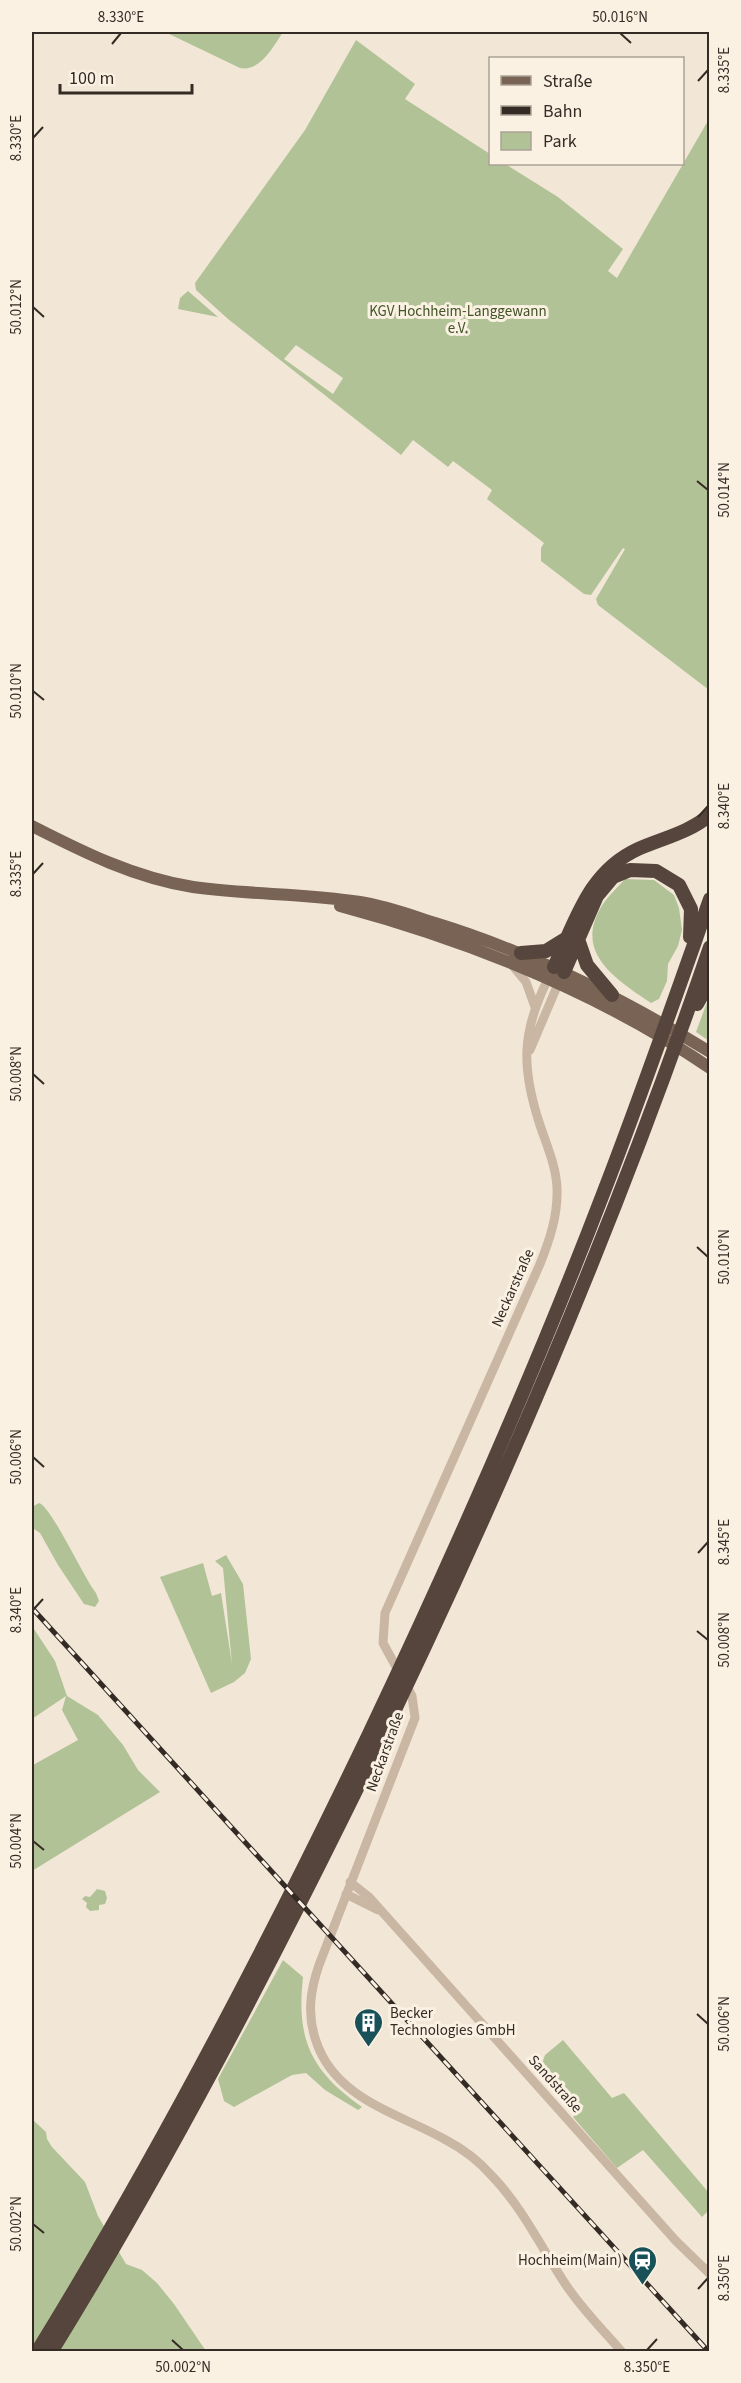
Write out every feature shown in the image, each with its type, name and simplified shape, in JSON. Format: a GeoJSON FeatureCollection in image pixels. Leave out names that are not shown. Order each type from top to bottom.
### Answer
{"type":"FeatureCollection","features":[{"type":"Feature","properties":{"kind":"highway"},"geometry":{"type":"LineString","coordinates":[[612,995],[587,965],[573,940],[587,895],[607,869],[629,853],[688,830],[710,815]]}},
{"type":"Feature","properties":{"kind":"highway"},"geometry":{"type":"LineString","coordinates":[[556,975],[592,904],[613,877],[630,870],[656,871],[664,874],[679,885],[688,900],[692,927],[683,974]]}},
{"type":"Feature","properties":{"kind":"highway"},"geometry":{"type":"LineString","coordinates":[[37,2352],[127,2200],[266,1942],[472,1527],[602,1198],[710,899]]}},
{"type":"Feature","properties":{"kind":"highway"},"geometry":{"type":"LineString","coordinates":[[515,958],[546,951],[573,940]]}},
{"type":"Feature","properties":{"kind":"highway"},"geometry":{"type":"LineString","coordinates":[[51,2352],[135,2211],[266,1968],[365,1771],[472,1527],[582,1286],[678,1037],[710,947]]}},
{"type":"Feature","properties":{"kind":"highway"},"geometry":{"type":"LineString","coordinates":[[678,1037],[710,981]]}},
{"type":"Feature","properties":{"kind":"main road"},"geometry":{"type":"LineString","coordinates":[[32,826],[102,860],[164,881],[191,886],[360,902],[387,908],[612,995],[641,1010],[708,1059]]}},
{"type":"Feature","properties":{"kind":"main road"},"geometry":{"type":"LineString","coordinates":[[556,975],[636,1023],[708,1059]]}},
{"type":"Feature","properties":{"kind":"street"},"geometry":{"type":"LineString","coordinates":[[515,958],[535,1007]]}},
{"type":"Feature","properties":{"kind":"street","name":"Neckarstraße"},"geometry":{"type":"LineString","coordinates":[[556,975],[535,1007],[528,1031],[527,1061],[528,1077],[538,1120],[550,1150],[556,1175],[557,1200],[554,1225],[540,1264],[385,1613],[382,1628],[383,1643],[412,1696],[415,1718],[350,1882],[319,1965],[310,1998],[313,2031],[326,2062],[339,2079],[359,2095],[388,2112],[465,2151],[486,2168],[505,2191],[573,2294],[621,2352]]}},
{"type":"Feature","properties":{"kind":"street","name":"Neckarstraße"},"geometry":{"type":"LineString","coordinates":[[527,1061],[556,975]]}},
{"type":"Feature","properties":{"kind":"street","name":"Sandstraße"},"geometry":{"type":"LineString","coordinates":[[350,1882],[369,1897],[676,2241],[710,2274]]}},
{"type":"Feature","properties":{"kind":"street","name":"Sandstraße"},"geometry":{"type":"LineString","coordinates":[[346,1894],[380,1911]]}},
{"type":"Feature","properties":{"kind":"green space"},"geometry":{"type":"Polygon","coordinates":[[[165,32],[283,32],[260,62],[254,66],[240,68],[165,32]]]}},
{"type":"Feature","properties":{"kind":"green space","name":"KGV Hochheim-Langgewann e.V."},"geometry":{"type":"Polygon","coordinates":[[[356,40],[415,84],[405,99],[489,153],[489,165],[507,165],[558,197],[623,249],[608,271],[617,278],[709,119],[709,690],[598,605],[596,599],[625,549],[623,548],[591,595],[584,594],[541,561],[541,548],[544,543],[487,499],[492,490],[453,461],[448,467],[413,440],[401,455],[228,319],[196,290],[195,283],[305,130],[356,40]],[[296,345],[284,359],[333,394],[343,378],[296,345]]]}},
{"type":"Feature","properties":{"kind":"green space"},"geometry":{"type":"Polygon","coordinates":[[[188,291],[218,317],[178,309],[180,298],[188,291]]]}},
{"type":"Feature","properties":{"kind":"green space"},"geometry":{"type":"Polygon","coordinates":[[[625,879],[654,880],[674,895],[679,908],[682,930],[678,946],[668,964],[667,981],[659,999],[651,1003],[612,974],[595,950],[592,936],[595,921],[603,904],[625,879]]]}},
{"type":"Feature","properties":{"kind":"green space"},"geometry":{"type":"Polygon","coordinates":[[[709,997],[709,1041],[696,1032],[709,997]]]}},
{"type":"Feature","properties":{"kind":"green space"},"geometry":{"type":"Polygon","coordinates":[[[39,1503],[51,1516],[96,1593],[99,1601],[95,1607],[84,1604],[40,1533],[34,1529],[32,1507],[39,1503]]]}},
{"type":"Feature","properties":{"kind":"green space"},"geometry":{"type":"Polygon","coordinates":[[[226,1555],[243,1584],[251,1659],[245,1673],[234,1682],[211,1693],[160,1577],[203,1563],[212,1596],[221,1593],[232,1664],[223,1568],[215,1561],[226,1555]]]}},
{"type":"Feature","properties":{"kind":"green space"},"geometry":{"type":"Polygon","coordinates":[[[32,1626],[55,1661],[67,1696],[98,1715],[123,1745],[138,1770],[160,1792],[32,1871],[32,1763],[33,1765],[78,1740],[62,1710],[66,1696],[32,1719],[32,1626]]]}},
{"type":"Feature","properties":{"kind":"green space"},"geometry":{"type":"Polygon","coordinates":[[[97,1889],[105,1891],[107,1898],[105,1904],[99,1905],[99,1910],[90,1911],[86,1907],[87,1903],[82,1899],[85,1896],[90,1897],[97,1889]]]}},
{"type":"Feature","properties":{"kind":"green space"},"geometry":{"type":"Polygon","coordinates":[[[283,1960],[303,1977],[302,2019],[311,2052],[319,2067],[330,2080],[362,2107],[358,2110],[325,2090],[306,2073],[292,2075],[234,2107],[224,2101],[218,2079],[283,1960]]]}},
{"type":"Feature","properties":{"kind":"green space"},"geometry":{"type":"Polygon","coordinates":[[[563,2040],[612,2098],[624,2093],[709,2193],[709,2210],[702,2217],[643,2150],[617,2168],[573,2117],[584,2106],[538,2075],[545,2055],[563,2040]]]}},
{"type":"Feature","properties":{"kind":"green space"},"geometry":{"type":"Polygon","coordinates":[[[32,2119],[46,2132],[52,2147],[85,2182],[98,2216],[126,2264],[142,2270],[157,2283],[206,2351],[32,2351],[32,2119]]]}},
{"type":"Feature","properties":{"kind":"railway"},"geometry":{"type":"LineString","coordinates":[[32,1608],[709,2352]]}},
{"type":"Feature","properties":{"kind":"place","name":"Becker Technologies GmbH"},"geometry":{"type":"Point","coordinates":[369,2048]}},
{"type":"Feature","properties":{"kind":"place","name":"Hochheim(Main)"},"geometry":{"type":"Point","coordinates":[643,2286]}}]}
